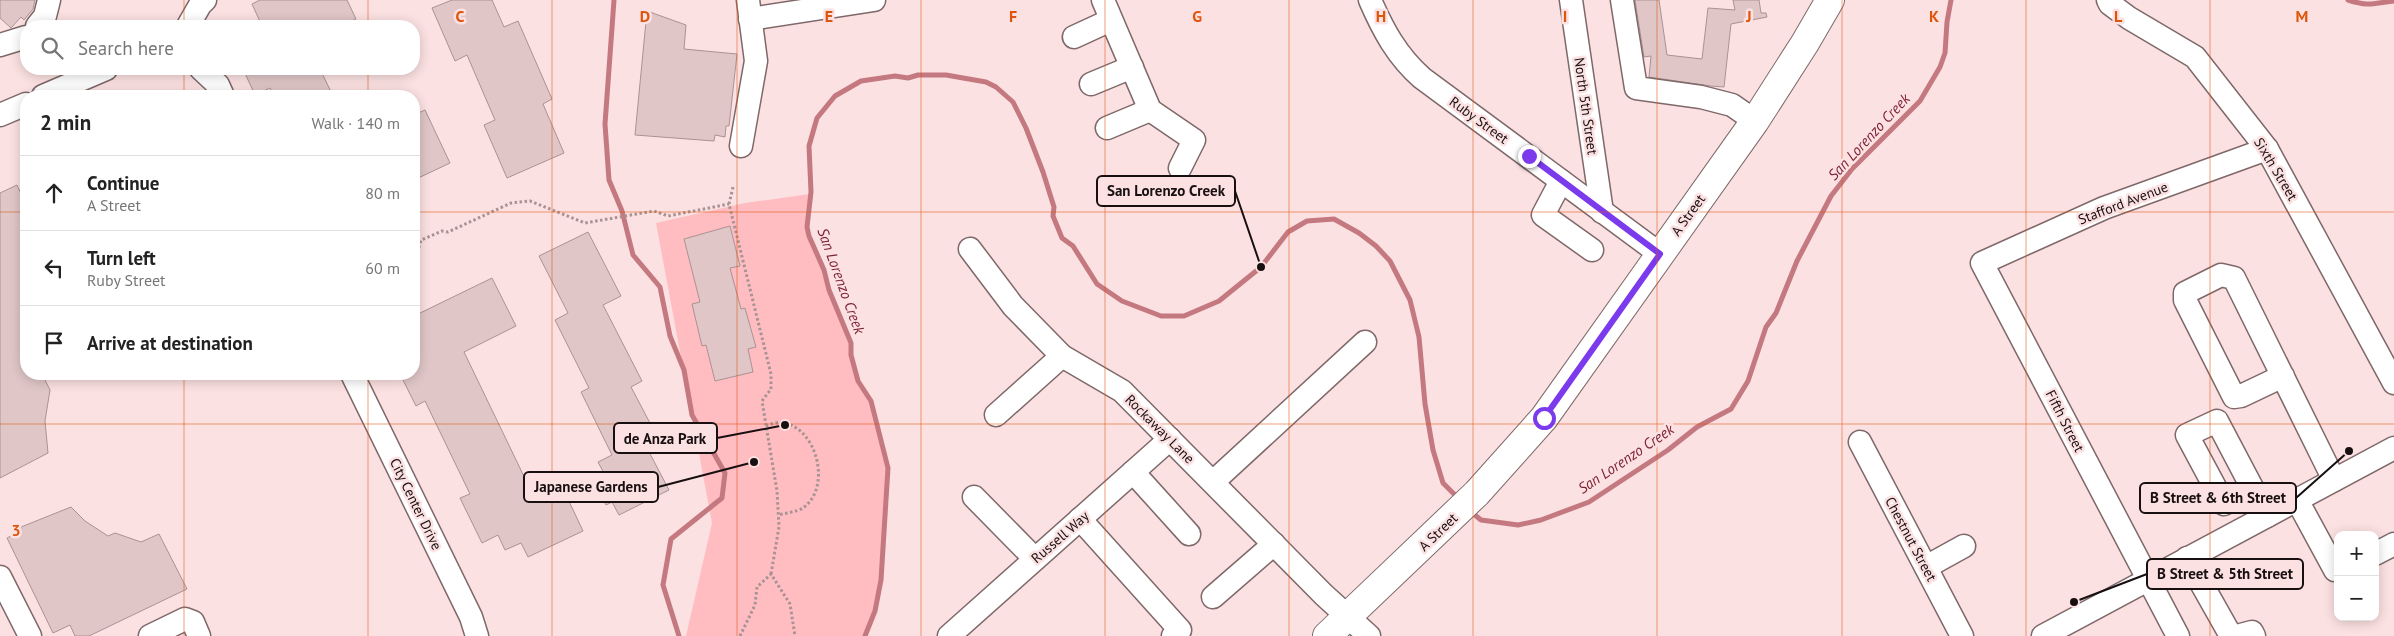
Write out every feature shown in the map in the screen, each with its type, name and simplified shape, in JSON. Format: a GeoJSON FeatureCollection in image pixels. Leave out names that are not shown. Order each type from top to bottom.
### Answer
{"type":"FeatureCollection","features":[{"type":"Feature","properties":{"kind":"main road","name":"A Street"},"geometry":{"type":"LineString","coordinates":[[1327,636],[1429,541],[1477,493],[1544,418],[1755,121],[1830,0]]}},
{"type":"Feature","properties":{"kind":"street"},"geometry":{"type":"LineString","coordinates":[[42,20],[45,16],[49,0]]}},
{"type":"Feature","properties":{"kind":"street"},"geometry":{"type":"LineString","coordinates":[[191,20],[200,5],[206,0]]}},
{"type":"Feature","properties":{"kind":"street"},"geometry":{"type":"LineString","coordinates":[[740,146],[756,61],[749,9],[874,0]]}},
{"type":"Feature","properties":{"kind":"street","name":"Ruby Street"},"geometry":{"type":"LineString","coordinates":[[1370,0],[1385,33],[1405,63],[1422,78],[1660,254]]}},
{"type":"Feature","properties":{"kind":"street","name":"North 5th Street"},"geometry":{"type":"LineString","coordinates":[[1571,0],[1602,212]]}},
{"type":"Feature","properties":{"kind":"street"},"geometry":{"type":"LineString","coordinates":[[1622,0],[1636,88],[1701,97],[1732,105],[1755,121]]}},
{"type":"Feature","properties":{"kind":"street","name":"Sixth Street"},"geometry":{"type":"LineString","coordinates":[[2108,0],[2110,4],[2129,18],[2195,58],[2267,149],[2394,383]]}},
{"type":"Feature","properties":{"kind":"street"},"geometry":{"type":"LineString","coordinates":[[1074,37],[1107,10],[1150,110],[1194,140],[1180,168]]}},
{"type":"Feature","properties":{"kind":"street"},"geometry":{"type":"LineString","coordinates":[[0,45],[20,39]]}},
{"type":"Feature","properties":{"kind":"street"},"geometry":{"type":"LineString","coordinates":[[1091,84],[1132,67]]}},
{"type":"Feature","properties":{"kind":"street"},"geometry":{"type":"LineString","coordinates":[[57,90],[92,75]]}},
{"type":"Feature","properties":{"kind":"street"},"geometry":{"type":"LineString","coordinates":[[207,75],[218,85],[220,90]]}},
{"type":"Feature","properties":{"kind":"street"},"geometry":{"type":"LineString","coordinates":[[0,115],[20,107]]}},
{"type":"Feature","properties":{"kind":"street"},"geometry":{"type":"LineString","coordinates":[[1107,128],[1150,110]]}},
{"type":"Feature","properties":{"kind":"street","name":"Stafford Avenue"},"geometry":{"type":"LineString","coordinates":[[1982,262],[2104,208],[2267,149]]}},
{"type":"Feature","properties":{"kind":"street"},"geometry":{"type":"LineString","coordinates":[[1562,181],[1543,214],[1592,250]]}},
{"type":"Feature","properties":{"kind":"street","name":"Rockaway Lane"},"geometry":{"type":"LineString","coordinates":[[970,249],[1013,306],[1062,356],[1122,391],[1324,595],[1369,636]]}},
{"type":"Feature","properties":{"kind":"street","name":"Fifth Street"},"geometry":{"type":"LineString","coordinates":[[1982,262],[2178,636]]}},
{"type":"Feature","properties":{"kind":"street"},"geometry":{"type":"LineString","coordinates":[[2283,376],[2241,396],[2234,397],[2185,300],[2185,293],[2222,275],[2234,278],[2283,376],[2334,480]]}},
{"type":"Feature","properties":{"kind":"street"},"geometry":{"type":"LineString","coordinates":[[1213,482],[1366,342]]}},
{"type":"Feature","properties":{"kind":"street"},"geometry":{"type":"LineString","coordinates":[[996,415],[1062,356]]}},
{"type":"Feature","properties":{"kind":"street","name":"City Center Drive"},"geometry":{"type":"LineString","coordinates":[[355,380],[471,617],[478,636]]}},
{"type":"Feature","properties":{"kind":"street"},"geometry":{"type":"LineString","coordinates":[[2237,532],[2187,435],[2216,421],[2267,516]]}},
{"type":"Feature","properties":{"kind":"street","name":"Russell Way"},"geometry":{"type":"LineString","coordinates":[[950,636],[1170,439]]}},
{"type":"Feature","properties":{"kind":"street","name":"Chestnut Street"},"geometry":{"type":"LineString","coordinates":[[1860,442],[1962,636]]}},
{"type":"Feature","properties":{"kind":"street"},"geometry":{"type":"LineString","coordinates":[[2054,634],[2187,558],[2394,448]]}},
{"type":"Feature","properties":{"kind":"street"},"geometry":{"type":"LineString","coordinates":[[1133,472],[1189,534]]}},
{"type":"Feature","properties":{"kind":"street"},"geometry":{"type":"LineString","coordinates":[[2224,504],[2253,489]]}},
{"type":"Feature","properties":{"kind":"street"},"geometry":{"type":"LineString","coordinates":[[974,497],[1035,559]]}},
{"type":"Feature","properties":{"kind":"street"},"geometry":{"type":"LineString","coordinates":[[2298,500],[2334,568]]}},
{"type":"Feature","properties":{"kind":"street"},"geometry":{"type":"LineString","coordinates":[[1080,519],[1180,630],[1173,636]]}},
{"type":"Feature","properties":{"kind":"street"},"geometry":{"type":"LineString","coordinates":[[1212,597],[1274,544]]}},
{"type":"Feature","properties":{"kind":"street"},"geometry":{"type":"LineString","coordinates":[[2379,552],[2394,544]]}},
{"type":"Feature","properties":{"kind":"street"},"geometry":{"type":"LineString","coordinates":[[1926,567],[1964,546]]}},
{"type":"Feature","properties":{"kind":"street"},"geometry":{"type":"LineString","coordinates":[[2187,558],[2231,636]]}},
{"type":"Feature","properties":{"kind":"street"},"geometry":{"type":"LineString","coordinates":[[0,577],[30,636]]}},
{"type":"Feature","properties":{"kind":"street"},"geometry":{"type":"LineString","coordinates":[[150,636],[185,619],[193,622],[199,636]]}},
{"type":"Feature","properties":{"kind":"street"},"geometry":{"type":"LineString","coordinates":[[2237,636],[2252,632],[2254,636]]}},
{"type":"Feature","properties":{"kind":"path"},"geometry":{"type":"LineString","coordinates":[[733,187],[729,204],[771,374],[771,389],[762,401],[777,491],[779,527],[772,574],[790,604],[795,636]]}},
{"type":"Feature","properties":{"kind":"path"},"geometry":{"type":"LineString","coordinates":[[420,245],[422,240],[442,231],[448,232],[511,203],[530,200],[585,223],[654,211],[668,216],[729,204]]}},
{"type":"Feature","properties":{"kind":"path"},"geometry":{"type":"LineString","coordinates":[[766,426],[783,422],[796,427],[810,445],[818,466],[820,484],[814,497],[802,509],[778,515]]}},
{"type":"Feature","properties":{"kind":"path"},"geometry":{"type":"LineString","coordinates":[[740,636],[755,605],[756,586],[772,574]]}},
{"type":"Feature","properties":{"kind":"shaded area"},"geometry":{"type":"Polygon","coordinates":[[[810,194],[807,215],[809,236],[824,270],[829,290],[851,343],[851,355],[858,381],[871,401],[888,468],[881,580],[875,611],[865,636],[686,636],[712,523],[656,223],[745,203],[810,194]]]}},
{"type":"Feature","properties":{"kind":"building"},"geometry":{"type":"Polygon","coordinates":[[[0,0],[35,0],[33,9],[24,20],[21,17],[11,28],[0,18],[0,0]]]}},
{"type":"Feature","properties":{"kind":"building"},"geometry":{"type":"Polygon","coordinates":[[[260,0],[347,0],[356,19],[259,20],[252,4],[260,0]]]}},
{"type":"Feature","properties":{"kind":"building"},"geometry":{"type":"Polygon","coordinates":[[[452,0],[492,0],[504,27],[518,21],[552,99],[543,104],[564,153],[507,178],[484,125],[495,120],[467,55],[455,61],[432,8],[452,0]]]}},
{"type":"Feature","properties":{"kind":"building"},"geometry":{"type":"Polygon","coordinates":[[[1635,0],[1659,0],[1667,55],[1702,59],[1708,8],[1735,10],[1733,0],[1759,0],[1761,13],[1766,13],[1767,17],[1731,24],[1724,87],[1711,86],[1649,77],[1651,56],[1644,57],[1635,0]]]}},
{"type":"Feature","properties":{"kind":"building"},"geometry":{"type":"Polygon","coordinates":[[[647,11],[686,25],[684,49],[737,54],[729,126],[726,126],[725,137],[715,135],[714,141],[635,135],[647,11]]]}},
{"type":"Feature","properties":{"kind":"building"},"geometry":{"type":"Polygon","coordinates":[[[246,75],[323,75],[330,90],[271,90],[270,88],[253,90],[246,75]]]}},
{"type":"Feature","properties":{"kind":"building"},"geometry":{"type":"Polygon","coordinates":[[[425,110],[450,163],[420,177],[420,112],[425,110]]]}},
{"type":"Feature","properties":{"kind":"building"},"geometry":{"type":"Polygon","coordinates":[[[17,185],[20,192],[20,380],[45,380],[50,390],[45,421],[48,453],[0,478],[0,193],[17,185]]]}},
{"type":"Feature","properties":{"kind":"building"},"geometry":{"type":"Polygon","coordinates":[[[730,226],[740,266],[730,268],[741,309],[745,308],[756,347],[748,349],[753,372],[715,381],[706,345],[702,346],[692,304],[700,302],[684,239],[730,226]]]}},
{"type":"Feature","properties":{"kind":"building"},"geometry":{"type":"Polygon","coordinates":[[[588,232],[621,296],[603,305],[642,381],[631,387],[660,442],[647,448],[669,490],[619,515],[612,502],[606,505],[599,490],[610,485],[598,462],[612,455],[581,392],[589,388],[555,320],[568,313],[539,256],[588,232]]]}},
{"type":"Feature","properties":{"kind":"building"},"geometry":{"type":"Polygon","coordinates":[[[492,278],[516,326],[464,352],[532,493],[559,480],[583,531],[528,557],[521,543],[505,550],[498,535],[482,543],[460,498],[470,494],[425,401],[416,406],[403,380],[420,380],[420,313],[492,278]]]}},
{"type":"Feature","properties":{"kind":"building"},"geometry":{"type":"Polygon","coordinates":[[[71,507],[85,521],[108,536],[115,533],[141,542],[159,534],[187,589],[89,636],[75,636],[70,625],[53,633],[7,538],[19,532],[21,527],[71,507]]]}},
{"type":"Feature","properties":{"kind":"waterway"},"geometry":{"type":"LineString","coordinates":[[614,0],[605,124],[609,180],[622,211],[633,255],[660,287],[670,336],[684,370],[692,415],[725,473],[722,498],[671,539],[663,585],[679,636]]}},
{"type":"Feature","properties":{"kind":"waterway","name":"San Lorenzo Creek"},"geometry":{"type":"LineString","coordinates":[[1470,511],[1481,520],[1518,525],[1541,520],[1589,502],[1668,450],[1697,427],[1731,409],[1748,381],[1766,327],[1776,313],[1797,261],[1831,196],[1852,169],[1920,101],[1940,67],[1945,53],[1951,0]]}},
{"type":"Feature","properties":{"kind":"waterway","name":"San Lorenzo Creek"},"geometry":{"type":"LineString","coordinates":[[2348,0],[2367,4],[2394,1]]}},
{"type":"Feature","properties":{"kind":"waterway","name":"San Lorenzo Creek"},"geometry":{"type":"LineString","coordinates":[[865,636],[875,611],[881,580],[888,468],[871,401],[858,381],[851,355],[851,343],[829,290],[824,270],[807,227],[811,192],[809,146],[817,118],[835,96],[861,81],[895,76],[908,78],[918,75],[946,75],[986,82],[996,87],[1013,102],[1026,128],[1043,172],[1054,207],[1053,216],[1062,238],[1073,246],[1097,284],[1122,301],[1161,316],[1184,316],[1219,301],[1261,267],[1288,232],[1307,221],[1334,219],[1359,233],[1376,246],[1390,261],[1410,300],[1419,337],[1425,404],[1433,450],[1443,483],[1459,499]]}},
{"type":"Feature","properties":{"kind":"place","name":"San Lorenzo Creek"},"geometry":{"type":"Point","coordinates":[1261,267]}},
{"type":"Feature","properties":{"kind":"place","name":"de Anza Park"},"geometry":{"type":"Point","coordinates":[785,425]}},
{"type":"Feature","properties":{"kind":"place","name":"B Street & 6th Street"},"geometry":{"type":"Point","coordinates":[2349,451]}},
{"type":"Feature","properties":{"kind":"place","name":"Japanese Gardens"},"geometry":{"type":"Point","coordinates":[754,462]}},
{"type":"Feature","properties":{"kind":"place","name":"B Street & 5th Street"},"geometry":{"type":"Point","coordinates":[2074,602]}},
{"type":"Feature","properties":{"kind":"route"},"geometry":{"type":"LineString","coordinates":[[1529,156],[1660,254],[1544,418]]}}]}
